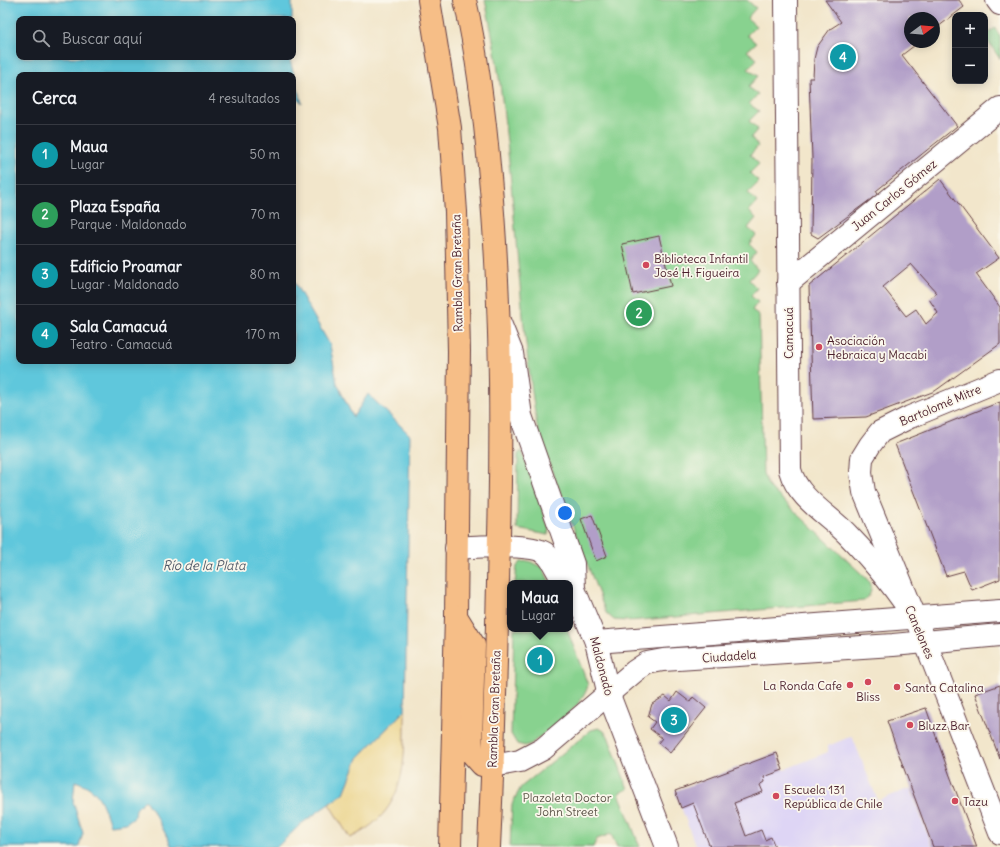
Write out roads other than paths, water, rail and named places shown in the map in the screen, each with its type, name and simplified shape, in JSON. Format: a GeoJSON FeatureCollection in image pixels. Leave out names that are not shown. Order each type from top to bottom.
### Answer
{"type":"FeatureCollection","features":[{"type":"Feature","properties":{"kind":"main road","name":"Rambla Gran Bretaña"},"geometry":{"type":"LineString","coordinates":[[429,0],[450,128],[456,212],[458,351],[456,616],[447,846]]}},
{"type":"Feature","properties":{"kind":"main road","name":"Rambla Gran Bretaña"},"geometry":{"type":"LineString","coordinates":[[465,0],[478,76],[488,152],[495,228],[500,323],[502,415],[490,847]]}},
{"type":"Feature","properties":{"kind":"main road"},"geometry":{"type":"LineString","coordinates":[[456,616],[474,645],[471,718],[473,755],[478,763],[486,766],[493,766]]}},
{"type":"Feature","properties":{"kind":"street","name":"Camacuá"},"geometry":{"type":"LineString","coordinates":[[786,0],[790,470],[793,481],[803,494],[847,533],[880,569],[900,594],[914,619]]}},
{"type":"Feature","properties":{"kind":"street"},"geometry":{"type":"LineString","coordinates":[[997,0],[1000,4]]}},
{"type":"Feature","properties":{"kind":"street","name":"Juan Carlos Gómez"},"geometry":{"type":"LineString","coordinates":[[788,282],[1000,108]]}},
{"type":"Feature","properties":{"kind":"street","name":"Maldonado"},"geometry":{"type":"LineString","coordinates":[[500,323],[512,353],[522,416],[573,564],[571,580]]}},
{"type":"Feature","properties":{"kind":"street","name":"Bartolomé Mitre"},"geometry":{"type":"LineString","coordinates":[[880,432],[910,417],[1000,380]]}},
{"type":"Feature","properties":{"kind":"street","name":"Canelones"},"geometry":{"type":"LineString","coordinates":[[880,432],[862,458],[861,473],[864,492],[914,619],[925,641],[1000,833]]}},
{"type":"Feature","properties":{"kind":"street"},"geometry":{"type":"LineString","coordinates":[[456,548],[499,547],[534,549],[544,552],[550,558],[562,580]]}},
{"type":"Feature","properties":{"kind":"street","name":"Maldonado"},"geometry":{"type":"LineString","coordinates":[[573,592],[596,642],[609,694],[667,847]]}},
{"type":"Feature","properties":{"kind":"street","name":"Ciudadela"},"geometry":{"type":"LineString","coordinates":[[596,642],[914,619],[1000,611]]}},
{"type":"Feature","properties":{"kind":"street","name":"Ciudadela"},"geometry":{"type":"LineString","coordinates":[[493,766],[513,763],[537,753],[648,663],[663,660],[1000,635]]}},
{"type":"Feature","properties":{"kind":"water","name":"Río de la Plata"},"geometry":{"type":"Polygon","coordinates":[[[0,0],[292,0],[292,16],[16,16],[16,60],[290,60],[293,72],[16,72],[16,364],[296,364],[296,285],[330,345],[337,383],[353,417],[368,394],[410,435],[405,710],[358,758],[344,793],[301,824],[277,847],[172,847],[159,821],[145,800],[136,809],[135,816],[126,823],[110,825],[99,798],[90,788],[75,781],[73,802],[83,833],[79,847],[0,847],[0,0]]]}},
{"type":"Feature","properties":{"kind":"water","name":"Río de la Plata"},"geometry":{"type":"Polygon","coordinates":[[[296,82],[302,103],[296,96],[296,82]]]}},
{"type":"Feature","properties":{"kind":"place","name":"Sala Camacuá"},"geometry":{"type":"Point","coordinates":[843,57]}},
{"type":"Feature","properties":{"kind":"place","name":"Biblioteca Infantil José H. Figueira"},"geometry":{"type":"Point","coordinates":[646,265]}},
{"type":"Feature","properties":{"kind":"place","name":"Plaza España"},"geometry":{"type":"Point","coordinates":[639,313]}},
{"type":"Feature","properties":{"kind":"place","name":"Asociación Hebraica y Macabi"},"geometry":{"type":"Point","coordinates":[819,347]}},
{"type":"Feature","properties":{"kind":"place","name":"Maua"},"geometry":{"type":"Point","coordinates":[540,660]}},
{"type":"Feature","properties":{"kind":"place","name":"Bliss"},"geometry":{"type":"Point","coordinates":[868,682]}},
{"type":"Feature","properties":{"kind":"place","name":"La Ronda Cafe"},"geometry":{"type":"Point","coordinates":[850,685]}},
{"type":"Feature","properties":{"kind":"place","name":"Santa Catalina"},"geometry":{"type":"Point","coordinates":[897,687]}},
{"type":"Feature","properties":{"kind":"place","name":"Edificio Proamar"},"geometry":{"type":"Point","coordinates":[674,720]}},
{"type":"Feature","properties":{"kind":"place","name":"Bluzz Bar"},"geometry":{"type":"Point","coordinates":[910,725]}},
{"type":"Feature","properties":{"kind":"place","name":"Escuela 131 República de Chile"},"geometry":{"type":"Point","coordinates":[776,796]}},
{"type":"Feature","properties":{"kind":"place","name":"Tazu"},"geometry":{"type":"Point","coordinates":[955,801]}},
{"type":"Feature","properties":{"kind":"park label","name":"Plazoleta Doctor John Street"},"geometry":{"type":"Point","coordinates":[567,804]}}]}
